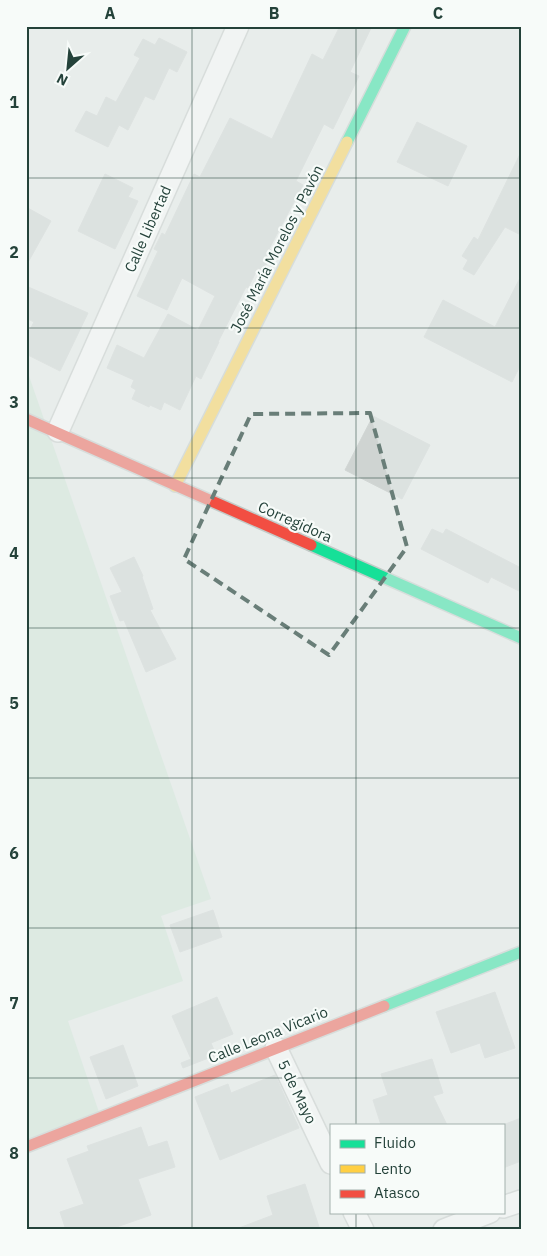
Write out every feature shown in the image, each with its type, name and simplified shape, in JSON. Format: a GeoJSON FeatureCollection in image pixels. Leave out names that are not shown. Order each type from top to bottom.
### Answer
{"type":"FeatureCollection","features":[{"type":"Feature","properties":{"kind":"street","name":"Calle Libertad"},"geometry":{"type":"LineString","coordinates":[[58,432],[238,26]]}},
{"type":"Feature","properties":{"kind":"street","name":"José María Morelos y Pavón"},"geometry":{"type":"LineString","coordinates":[[175,486],[405,26]]}},
{"type":"Feature","properties":{"kind":"street","name":"Corregidora"},"geometry":{"type":"LineString","coordinates":[[26,419],[521,638]]}},
{"type":"Feature","properties":{"kind":"street","name":"Calle Leona Vicario"},"geometry":{"type":"LineString","coordinates":[[26,1147],[521,952]]}},
{"type":"Feature","properties":{"kind":"street","name":"5 de Mayo"},"geometry":{"type":"LineString","coordinates":[[276,1048],[330,1161]]}},
{"type":"Feature","properties":{"kind":"street"},"geometry":{"type":"LineString","coordinates":[[504,1207],[521,1201]]}},
{"type":"Feature","properties":{"kind":"street"},"geometry":{"type":"LineString","coordinates":[[355,1214],[363,1230]]}},
{"type":"Feature","properties":{"kind":"street"},"geometry":{"type":"LineString","coordinates":[[444,1230],[485,1214]]}},
{"type":"Feature","properties":{"kind":"highlighted area"},"geometry":{"type":"Polygon","coordinates":[[[370,413],[407,547],[329,655],[184,559],[251,414],[370,413]]]}},
{"type":"Feature","properties":{"kind":"green space"},"geometry":{"type":"Polygon","coordinates":[[[29,376],[211,899],[161,916],[183,981],[68,1021],[102,1121],[26,1147],[26,377],[29,376]]]}},
{"type":"Feature","properties":{"kind":"building"},"geometry":{"type":"Polygon","coordinates":[[[340,26],[372,26],[350,72],[359,76],[333,129],[324,124],[296,181],[303,185],[269,249],[273,251],[263,271],[258,268],[248,288],[246,287],[201,379],[196,376],[180,410],[164,402],[161,410],[132,399],[136,390],[131,387],[134,380],[107,368],[117,345],[144,358],[168,314],[198,330],[215,296],[182,278],[167,310],[137,296],[158,251],[154,249],[162,233],[165,235],[194,174],[200,177],[230,118],[272,139],[312,54],[323,60],[340,26]]]}},
{"type":"Feature","properties":{"kind":"building"},"geometry":{"type":"Polygon","coordinates":[[[159,38],[187,52],[177,72],[169,68],[154,100],[145,96],[128,130],[119,125],[108,147],[75,131],[86,111],[97,116],[106,97],[116,102],[140,58],[134,55],[143,39],[155,45],[159,38]]]}},
{"type":"Feature","properties":{"kind":"building"},"geometry":{"type":"Polygon","coordinates":[[[417,122],[467,146],[448,186],[397,162],[417,122]]]}},
{"type":"Feature","properties":{"kind":"building"},"geometry":{"type":"Polygon","coordinates":[[[521,152],[521,235],[505,227],[474,275],[463,269],[468,260],[462,256],[474,237],[478,240],[521,152]]]}},
{"type":"Feature","properties":{"kind":"building"},"geometry":{"type":"Polygon","coordinates":[[[105,174],[133,188],[128,197],[138,201],[115,249],[78,231],[105,174]]]}},
{"type":"Feature","properties":{"kind":"building"},"geometry":{"type":"Polygon","coordinates":[[[26,207],[51,221],[26,266],[26,207]]]}},
{"type":"Feature","properties":{"kind":"building"},"geometry":{"type":"Polygon","coordinates":[[[521,276],[521,364],[512,382],[424,337],[443,300],[495,327],[521,276]]]}},
{"type":"Feature","properties":{"kind":"building"},"geometry":{"type":"Polygon","coordinates":[[[26,286],[88,313],[60,371],[26,354],[26,337],[34,322],[26,318],[26,286]]]}},
{"type":"Feature","properties":{"kind":"building"},"geometry":{"type":"Polygon","coordinates":[[[373,416],[430,445],[402,499],[345,470],[373,416]]]}},
{"type":"Feature","properties":{"kind":"building"},"geometry":{"type":"Polygon","coordinates":[[[432,529],[443,534],[446,529],[521,568],[521,592],[491,577],[488,583],[421,549],[432,529]]]}},
{"type":"Feature","properties":{"kind":"building"},"geometry":{"type":"Polygon","coordinates":[[[134,557],[143,576],[153,609],[150,610],[176,659],[146,672],[124,620],[120,621],[110,596],[122,592],[110,568],[134,557]]]}},
{"type":"Feature","properties":{"kind":"building"},"geometry":{"type":"Polygon","coordinates":[[[213,910],[222,937],[180,952],[170,925],[213,910]]]}},
{"type":"Feature","properties":{"kind":"building"},"geometry":{"type":"Polygon","coordinates":[[[495,992],[515,1048],[485,1058],[480,1043],[451,1053],[436,1012],[495,992]]]}},
{"type":"Feature","properties":{"kind":"building"},"geometry":{"type":"Polygon","coordinates":[[[217,997],[233,1034],[211,1043],[216,1055],[183,1068],[181,1063],[191,1059],[172,1016],[217,997]]]}},
{"type":"Feature","properties":{"kind":"building"},"geometry":{"type":"Polygon","coordinates":[[[123,1045],[138,1086],[106,1099],[90,1057],[123,1045]]]}},
{"type":"Feature","properties":{"kind":"building"},"geometry":{"type":"Polygon","coordinates":[[[432,1059],[443,1093],[433,1096],[447,1124],[381,1124],[373,1100],[388,1095],[381,1074],[432,1059]]]}},
{"type":"Feature","properties":{"kind":"building"},"geometry":{"type":"Polygon","coordinates":[[[275,1075],[299,1128],[220,1160],[195,1097],[228,1084],[231,1093],[275,1075]]]}},
{"type":"Feature","properties":{"kind":"building"},"geometry":{"type":"Polygon","coordinates":[[[521,1118],[521,1161],[504,1168],[504,1125],[521,1118]]]}},
{"type":"Feature","properties":{"kind":"building"},"geometry":{"type":"Polygon","coordinates":[[[141,1127],[148,1147],[167,1141],[175,1167],[138,1179],[151,1215],[108,1230],[66,1230],[60,1212],[84,1204],[67,1159],[89,1151],[87,1146],[141,1127]]]}},
{"type":"Feature","properties":{"kind":"building"},"geometry":{"type":"Polygon","coordinates":[[[305,1184],[320,1230],[239,1230],[239,1228],[273,1215],[267,1196],[305,1184]]]}},
{"type":"Feature","properties":{"kind":"traffic: fast"},"geometry":{"type":"LineString","coordinates":[[347,142],[405,26]]}},
{"type":"Feature","properties":{"kind":"traffic: fast"},"geometry":{"type":"LineString","coordinates":[[311,545],[521,638]]}},
{"type":"Feature","properties":{"kind":"traffic: fast"},"geometry":{"type":"LineString","coordinates":[[384,1006],[521,952]]}},
{"type":"Feature","properties":{"kind":"traffic: slow"},"geometry":{"type":"LineString","coordinates":[[175,486],[347,142]]}},
{"type":"Feature","properties":{"kind":"traffic: jam"},"geometry":{"type":"LineString","coordinates":[[26,419],[311,545]]}},
{"type":"Feature","properties":{"kind":"traffic: jam"},"geometry":{"type":"LineString","coordinates":[[26,1147],[384,1006]]}}]}
